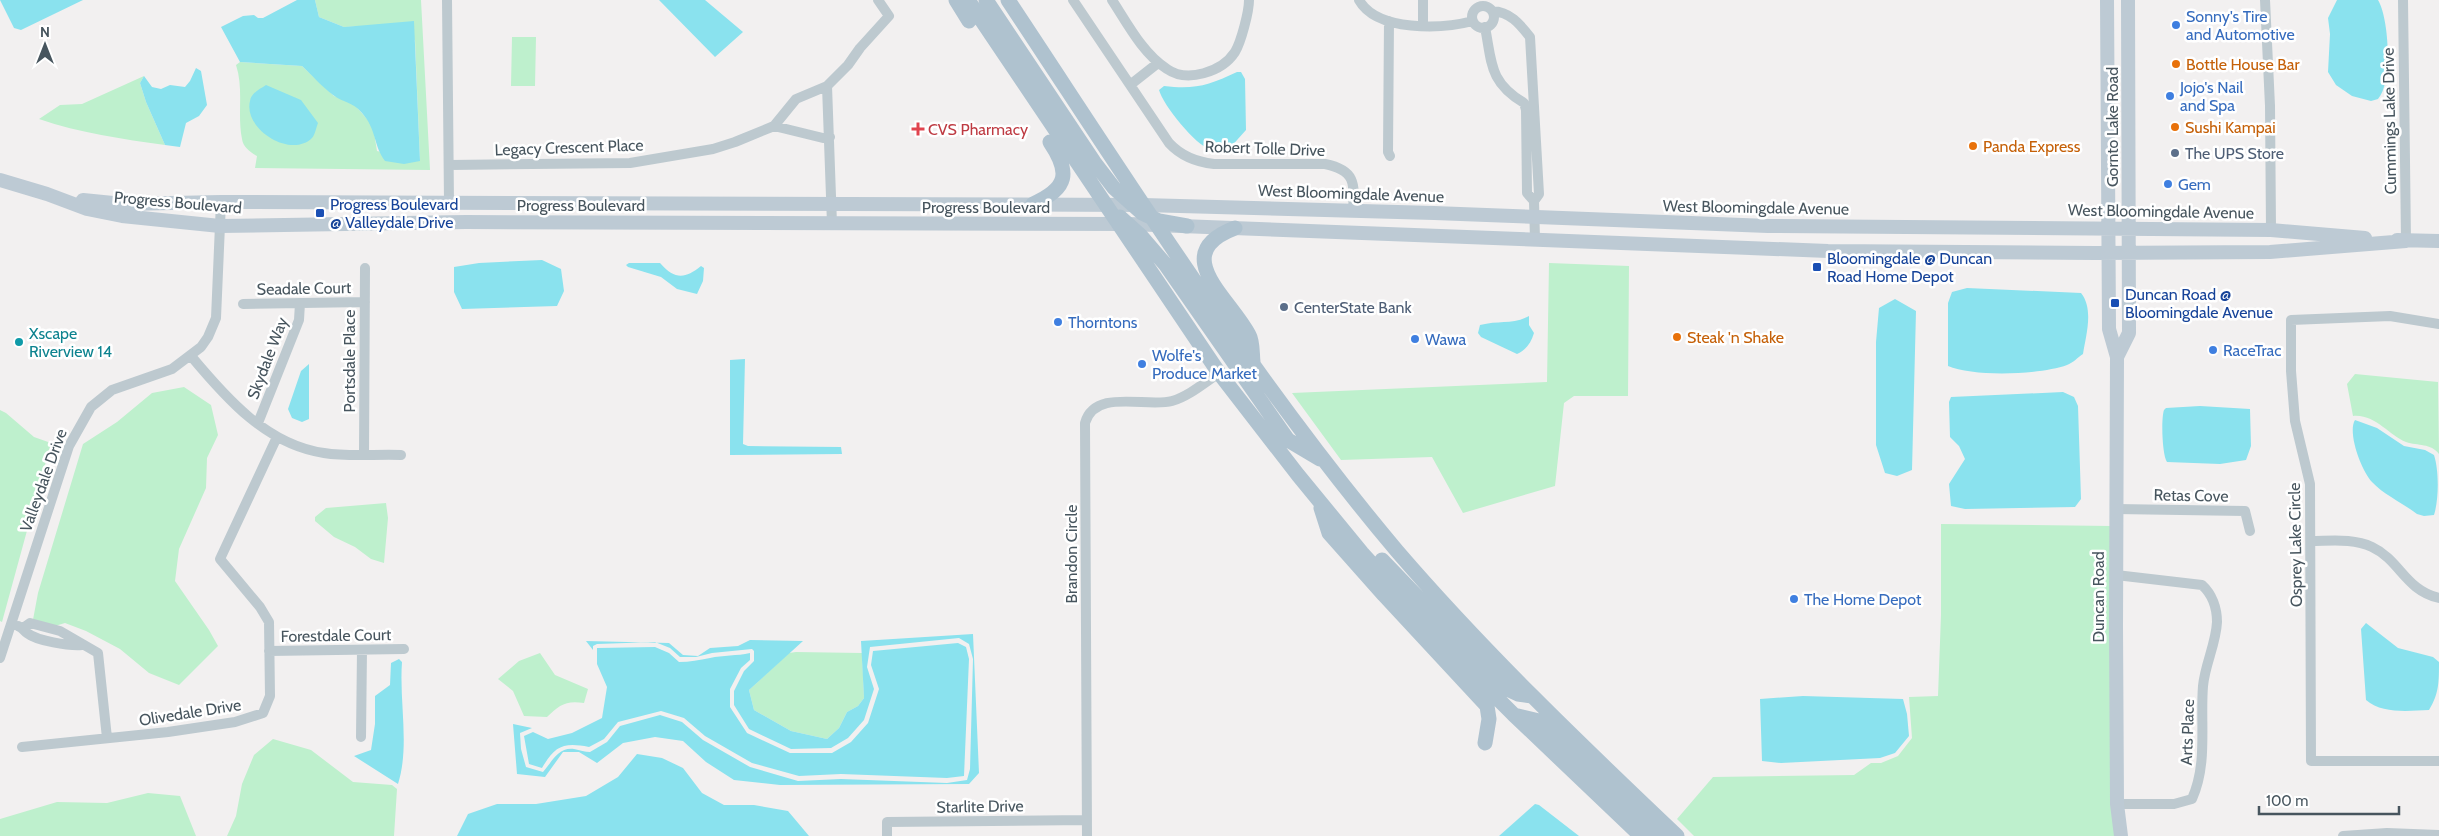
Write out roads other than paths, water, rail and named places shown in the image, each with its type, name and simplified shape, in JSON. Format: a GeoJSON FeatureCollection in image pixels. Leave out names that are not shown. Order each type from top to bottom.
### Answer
{"type":"FeatureCollection","features":[{"type":"Feature","properties":{"kind":"main road"},"geometry":{"type":"LineString","coordinates":[[956,0],[1063,163],[1061,183],[1045,199],[1033,204]]}},
{"type":"Feature","properties":{"kind":"main road"},"geometry":{"type":"LineString","coordinates":[[968,0],[1105,205],[1165,264],[1288,440],[1327,463]]}},
{"type":"Feature","properties":{"kind":"main road"},"geometry":{"type":"LineString","coordinates":[[986,0],[1099,169],[1155,222],[1253,364],[1327,463],[1426,583],[1532,696],[1677,836]]}},
{"type":"Feature","properties":{"kind":"main road"},"geometry":{"type":"LineString","coordinates":[[1008,0],[1137,205]]}},
{"type":"Feature","properties":{"kind":"main road"},"geometry":{"type":"LineString","coordinates":[[2107,3],[2128,2]]}},
{"type":"Feature","properties":{"kind":"main road","name":"Gornto Lake Road"},"geometry":{"type":"LineString","coordinates":[[2128,2],[2129,253]]}},
{"type":"Feature","properties":{"kind":"main road","name":"Gornto Lake Road"},"geometry":{"type":"LineString","coordinates":[[2107,3],[2108,228]]}},
{"type":"Feature","properties":{"kind":"main road","name":"Progress Boulevard"},"geometry":{"type":"LineString","coordinates":[[0,180],[47,194],[87,209],[122,216],[220,226],[466,222],[1123,224]]}},
{"type":"Feature","properties":{"kind":"main road","name":"Progress Boulevard"},"geometry":{"type":"LineString","coordinates":[[47,194],[123,204],[221,202],[832,202],[1105,205]]}},
{"type":"Feature","properties":{"kind":"main road"},"geometry":{"type":"LineString","coordinates":[[449,202],[457,216],[466,222]]}},
{"type":"Feature","properties":{"kind":"main road"},"geometry":{"type":"LineString","coordinates":[[591,222],[609,212],[653,212],[674,208],[782,207],[794,202]]}},
{"type":"Feature","properties":{"kind":"main road","name":"West Bloomingdale Avenue"},"geometry":{"type":"LineString","coordinates":[[1105,205],[1353,210],[1831,227],[2271,230],[2406,241]]}},
{"type":"Feature","properties":{"kind":"main road"},"geometry":{"type":"LineString","coordinates":[[1123,224],[1155,222],[1187,226]]}},
{"type":"Feature","properties":{"kind":"main road"},"geometry":{"type":"LineString","coordinates":[[1123,224],[1218,373],[1351,540],[1438,636],[1513,714],[1641,836]]}},
{"type":"Feature","properties":{"kind":"main road","name":"West Bloomingdale Avenue"},"geometry":{"type":"LineString","coordinates":[[1187,226],[1828,251],[2270,252],[2406,241],[2439,241]]}},
{"type":"Feature","properties":{"kind":"main road"},"geometry":{"type":"LineString","coordinates":[[1828,251],[1831,227]]}},
{"type":"Feature","properties":{"kind":"main road"},"geometry":{"type":"LineString","coordinates":[[1235,228],[1212,240],[1206,249],[1203,259],[1208,275],[1250,337],[1253,364]]}},
{"type":"Feature","properties":{"kind":"main road","name":"Duncan Road"},"geometry":{"type":"LineString","coordinates":[[2108,228],[2109,329],[2117,357],[2117,804],[2121,836]]}},
{"type":"Feature","properties":{"kind":"main road","name":"Duncan Road"},"geometry":{"type":"LineString","coordinates":[[2117,357],[2129,334],[2129,253]]}},
{"type":"Feature","properties":{"kind":"main road"},"geometry":{"type":"LineString","coordinates":[[1318,500],[1329,533],[1487,706],[1489,719],[1485,743]]}},
{"type":"Feature","properties":{"kind":"main road"},"geometry":{"type":"LineString","coordinates":[[1351,540],[1380,558],[1505,688],[1532,696]]}},
{"type":"Feature","properties":{"kind":"main road"},"geometry":{"type":"LineString","coordinates":[[1513,714],[1538,721],[1659,836]]}},
{"type":"Feature","properties":{"kind":"street"},"geometry":{"type":"LineString","coordinates":[[448,0],[449,202]]}},
{"type":"Feature","properties":{"kind":"street"},"geometry":{"type":"LineString","coordinates":[[830,137],[823,138],[774,126],[796,99],[827,86],[848,65],[860,48],[889,16],[878,0]]}},
{"type":"Feature","properties":{"kind":"street","name":"Robert Tolle Drive"},"geometry":{"type":"LineString","coordinates":[[1073,0],[1169,143],[1181,153],[1196,160],[1214,164],[1325,164],[1338,166],[1350,175],[1353,210]]}},
{"type":"Feature","properties":{"kind":"street"},"geometry":{"type":"LineString","coordinates":[[1112,0],[1129,27],[1158,63],[1169,71],[1179,74],[1200,75],[1218,67],[1235,52],[1249,0]]}},
{"type":"Feature","properties":{"kind":"street"},"geometry":{"type":"LineString","coordinates":[[1359,0],[1362,7],[1389,21],[1402,25],[1459,25],[1473,21]]}},
{"type":"Feature","properties":{"kind":"street"},"geometry":{"type":"LineString","coordinates":[[1422,0],[1423,25]]}},
{"type":"Feature","properties":{"kind":"street"},"geometry":{"type":"LineString","coordinates":[[2265,0],[2270,106],[2271,230]]}},
{"type":"Feature","properties":{"kind":"street","name":"Cummings Lake Drive"},"geometry":{"type":"LineString","coordinates":[[2403,0],[2406,241]]}},
{"type":"Feature","properties":{"kind":"street"},"geometry":{"type":"LineString","coordinates":[[1473,21],[1474,11],[1479,6],[1488,6],[1518,22],[1530,37],[1539,194],[1534,200],[1535,240]]}},
{"type":"Feature","properties":{"kind":"street"},"geometry":{"type":"LineString","coordinates":[[1473,21],[1478,26],[1485,27],[1492,21],[1488,6]]}},
{"type":"Feature","properties":{"kind":"street"},"geometry":{"type":"LineString","coordinates":[[1389,21],[1388,152],[1390,156]]}},
{"type":"Feature","properties":{"kind":"street"},"geometry":{"type":"LineString","coordinates":[[1485,27],[1489,59],[1495,76],[1515,98],[1524,104],[1527,193],[1534,200]]}},
{"type":"Feature","properties":{"kind":"street"},"geometry":{"type":"LineString","coordinates":[[1130,85],[1158,63]]}},
{"type":"Feature","properties":{"kind":"street"},"geometry":{"type":"LineString","coordinates":[[827,86],[832,224]]}},
{"type":"Feature","properties":{"kind":"street","name":"Legacy Crescent Place"},"geometry":{"type":"LineString","coordinates":[[450,165],[630,163],[713,148],[774,126]]}},
{"type":"Feature","properties":{"kind":"street","name":"Valleydale Drive"},"geometry":{"type":"LineString","coordinates":[[0,658],[69,446],[91,407],[112,390],[172,369],[201,348],[208,337],[216,318],[221,202]]}},
{"type":"Feature","properties":{"kind":"street","name":"Portsdale Place"},"geometry":{"type":"LineString","coordinates":[[364,454],[365,268]]}},
{"type":"Feature","properties":{"kind":"street","name":"Seadale Court"},"geometry":{"type":"LineString","coordinates":[[243,304],[365,302]]}},
{"type":"Feature","properties":{"kind":"street","name":"Skydale Way"},"geometry":{"type":"LineString","coordinates":[[258,423],[299,320],[300,303]]}},
{"type":"Feature","properties":{"kind":"street","name":"Osprey Lake Circle"},"geometry":{"type":"LineString","coordinates":[[2439,324],[2390,316],[2291,320],[2291,372],[2295,421],[2297,438],[2309,475],[2311,541],[2311,761],[2439,760]]}},
{"type":"Feature","properties":{"kind":"street"},"geometry":{"type":"LineString","coordinates":[[191,356],[226,398],[287,444],[324,453],[400,454]]}},
{"type":"Feature","properties":{"kind":"street","name":"Brandon Circle"},"geometry":{"type":"LineString","coordinates":[[1088,836],[1087,417],[1094,409],[1104,404],[1161,403],[1175,400],[1218,373]]}},
{"type":"Feature","properties":{"kind":"street","name":"Olivedale Drive"},"geometry":{"type":"LineString","coordinates":[[22,747],[235,722],[263,713],[268,707],[270,696],[269,622],[265,614],[220,559],[278,437]]}},
{"type":"Feature","properties":{"kind":"street","name":"Retas Cove"},"geometry":{"type":"LineString","coordinates":[[2116,509],[2244,511],[2250,531]]}},
{"type":"Feature","properties":{"kind":"street"},"geometry":{"type":"LineString","coordinates":[[2311,541],[2354,541],[2374,547],[2390,560],[2417,589],[2439,598]]}},
{"type":"Feature","properties":{"kind":"street","name":"Arts Place"},"geometry":{"type":"LineString","coordinates":[[2116,575],[2202,585],[2209,591],[2213,599],[2217,621],[2203,685],[2200,782],[2192,799],[2174,804],[2117,804]]}},
{"type":"Feature","properties":{"kind":"street"},"geometry":{"type":"LineString","coordinates":[[23,628],[30,623],[60,631],[98,654],[107,738]]}},
{"type":"Feature","properties":{"kind":"street"},"geometry":{"type":"LineString","coordinates":[[11,624],[23,628],[27,633],[44,639],[71,646],[82,645]]}},
{"type":"Feature","properties":{"kind":"street"},"geometry":{"type":"LineString","coordinates":[[44,639],[47,628]]}},
{"type":"Feature","properties":{"kind":"street","name":"Forestdale Court"},"geometry":{"type":"LineString","coordinates":[[269,650],[404,649]]}},
{"type":"Feature","properties":{"kind":"street"},"geometry":{"type":"LineString","coordinates":[[362,650],[362,736]]}},
{"type":"Feature","properties":{"kind":"street","name":"Starlite Drive"},"geometry":{"type":"LineString","coordinates":[[887,836],[887,822],[1087,820]]}},
{"type":"Feature","properties":{"kind":"street"},"geometry":{"type":"LineString","coordinates":[[2342,836],[2387,833],[2439,835]]}},
{"type":"Feature","properties":{"kind":"water"},"geometry":{"type":"Polygon","coordinates":[[[0,0],[83,0],[21,30],[14,28],[0,0]]]}},
{"type":"Feature","properties":{"kind":"water"},"geometry":{"type":"Polygon","coordinates":[[[297,0],[315,0],[319,17],[344,27],[414,21],[420,161],[404,164],[385,161],[378,149],[370,125],[362,113],[355,106],[329,92],[302,66],[240,62],[221,27],[243,16],[254,15],[258,18],[263,18],[297,0]]]}},
{"type":"Feature","properties":{"kind":"water"},"geometry":{"type":"Polygon","coordinates":[[[659,0],[705,0],[743,32],[715,57],[659,0]]]}},
{"type":"Feature","properties":{"kind":"water"},"geometry":{"type":"Polygon","coordinates":[[[2337,0],[2378,0],[2382,9],[2388,50],[2386,79],[2383,91],[2378,99],[2371,101],[2352,96],[2336,85],[2328,72],[2330,34],[2328,18],[2337,0]]]}},
{"type":"Feature","properties":{"kind":"water"},"geometry":{"type":"Polygon","coordinates":[[[196,68],[201,71],[207,105],[199,116],[186,123],[180,147],[165,145],[146,102],[140,83],[144,76],[152,87],[161,89],[170,85],[185,87],[196,68]]]}},
{"type":"Feature","properties":{"kind":"water"},"geometry":{"type":"Polygon","coordinates":[[[1241,72],[1245,79],[1246,130],[1229,149],[1210,149],[1197,141],[1181,124],[1159,90],[1164,86],[1193,87],[1202,85],[1241,72]]]}},
{"type":"Feature","properties":{"kind":"water"},"geometry":{"type":"Polygon","coordinates":[[[266,85],[301,100],[318,123],[312,138],[303,144],[292,145],[281,143],[261,131],[254,122],[250,111],[250,101],[254,93],[266,85]]]}},
{"type":"Feature","properties":{"kind":"water"},"geometry":{"type":"Polygon","coordinates":[[[542,260],[561,269],[564,291],[557,306],[462,309],[454,292],[454,267],[479,263],[542,260]]]}},
{"type":"Feature","properties":{"kind":"water"},"geometry":{"type":"Polygon","coordinates":[[[629,263],[660,263],[665,269],[680,276],[690,273],[701,266],[704,268],[703,281],[697,294],[677,289],[661,277],[628,267],[626,265],[629,263]]]}},
{"type":"Feature","properties":{"kind":"water"},"geometry":{"type":"Polygon","coordinates":[[[1967,288],[2081,293],[2085,299],[2088,314],[2083,354],[2067,365],[2024,373],[1973,372],[1948,366],[1948,303],[1952,292],[1967,288]]]}},
{"type":"Feature","properties":{"kind":"water"},"geometry":{"type":"Polygon","coordinates":[[[1895,299],[1916,311],[1912,470],[1897,476],[1885,473],[1876,445],[1876,342],[1879,308],[1895,299]]]}},
{"type":"Feature","properties":{"kind":"water"},"geometry":{"type":"Polygon","coordinates":[[[1529,316],[1529,325],[1534,333],[1528,346],[1517,354],[1481,337],[1478,333],[1480,325],[1523,319],[1529,316]]]}},
{"type":"Feature","properties":{"kind":"water"},"geometry":{"type":"Polygon","coordinates":[[[745,359],[743,444],[748,446],[841,447],[842,454],[730,455],[730,360],[745,359]]]}},
{"type":"Feature","properties":{"kind":"water"},"geometry":{"type":"Polygon","coordinates":[[[309,364],[309,419],[302,422],[292,418],[288,409],[301,371],[309,364]]]}},
{"type":"Feature","properties":{"kind":"water"},"geometry":{"type":"Polygon","coordinates":[[[2063,392],[2074,397],[2078,406],[2081,499],[2075,507],[1965,509],[1951,506],[1949,484],[1965,459],[1959,446],[1950,437],[1949,402],[1951,397],[2063,392]]]}},
{"type":"Feature","properties":{"kind":"water"},"geometry":{"type":"Polygon","coordinates":[[[2200,406],[2250,409],[2251,446],[2246,460],[2220,464],[2167,462],[2162,436],[2164,410],[2166,408],[2200,406]]]}},
{"type":"Feature","properties":{"kind":"water"},"geometry":{"type":"Polygon","coordinates":[[[2355,420],[2377,428],[2404,446],[2425,450],[2434,455],[2438,485],[2434,515],[2424,516],[2417,514],[2382,491],[2372,482],[2364,470],[2354,443],[2353,426],[2355,420]]]}},
{"type":"Feature","properties":{"kind":"water"},"geometry":{"type":"Polygon","coordinates":[[[2366,623],[2398,648],[2433,657],[2439,662],[2438,688],[2429,710],[2387,710],[2366,700],[2361,629],[2366,623]]]}},
{"type":"Feature","properties":{"kind":"water"},"geometry":{"type":"Polygon","coordinates":[[[973,634],[979,773],[969,784],[780,785],[734,780],[706,762],[683,741],[655,737],[623,743],[597,763],[579,752],[563,752],[545,777],[517,774],[513,724],[532,728],[520,733],[521,749],[526,767],[543,772],[556,756],[564,750],[574,749],[590,752],[607,742],[620,726],[660,715],[682,722],[703,740],[750,767],[798,781],[841,779],[947,783],[967,780],[970,769],[973,659],[969,644],[959,638],[870,647],[867,667],[874,689],[864,720],[848,738],[831,748],[791,749],[749,729],[734,705],[734,691],[744,671],[754,661],[754,651],[752,649],[712,653],[696,657],[680,657],[670,648],[657,643],[669,643],[683,655],[698,656],[710,648],[738,646],[750,640],[803,641],[749,690],[754,710],[791,731],[827,739],[839,728],[847,712],[858,706],[864,698],[861,641],[973,634]]]}},
{"type":"Feature","properties":{"kind":"water"},"geometry":{"type":"Polygon","coordinates":[[[586,641],[644,642],[597,644],[593,646],[593,650],[586,641]]]}},
{"type":"Feature","properties":{"kind":"water"},"geometry":{"type":"Polygon","coordinates":[[[958,643],[966,647],[969,659],[964,776],[947,778],[841,774],[799,776],[752,763],[705,736],[684,718],[661,711],[618,722],[604,739],[589,747],[573,745],[561,747],[551,755],[542,768],[529,764],[524,736],[533,732],[548,739],[572,733],[602,718],[607,687],[597,664],[597,648],[655,647],[669,653],[679,662],[750,653],[750,660],[741,668],[730,689],[730,707],[747,733],[790,753],[832,753],[851,742],[868,723],[879,689],[871,665],[873,651],[958,643]]]}},
{"type":"Feature","properties":{"kind":"water"},"geometry":{"type":"Polygon","coordinates":[[[399,659],[402,662],[404,739],[398,784],[354,756],[371,750],[375,724],[375,696],[390,685],[391,663],[399,659]]]}},
{"type":"Feature","properties":{"kind":"water"},"geometry":{"type":"Polygon","coordinates":[[[1803,696],[1903,699],[1907,714],[1909,736],[1895,753],[1880,758],[1781,763],[1762,761],[1760,699],[1803,696]]]}},
{"type":"Feature","properties":{"kind":"water"},"geometry":{"type":"Polygon","coordinates":[[[637,754],[662,758],[683,768],[702,793],[724,805],[754,805],[788,811],[809,836],[457,836],[468,814],[497,804],[536,804],[586,796],[618,777],[637,754]]]}},
{"type":"Feature","properties":{"kind":"water"},"geometry":{"type":"Polygon","coordinates":[[[1535,804],[1539,805],[1579,836],[1499,836],[1535,804]]]}},
{"type":"Feature","properties":{"kind":"place","name":"Sonny's Tire and Automotive"},"geometry":{"type":"Point","coordinates":[2176,25]}},
{"type":"Feature","properties":{"kind":"place","name":"Bottle House Bar"},"geometry":{"type":"Point","coordinates":[2176,64]}},
{"type":"Feature","properties":{"kind":"place","name":"Jojo's Nail and Spa"},"geometry":{"type":"Point","coordinates":[2170,96]}},
{"type":"Feature","properties":{"kind":"place","name":"Sushi Kampai"},"geometry":{"type":"Point","coordinates":[2175,127]}},
{"type":"Feature","properties":{"kind":"place","name":"CVS Pharmacy"},"geometry":{"type":"Point","coordinates":[918,129]}},
{"type":"Feature","properties":{"kind":"place","name":"Panda Express"},"geometry":{"type":"Point","coordinates":[1973,146]}},
{"type":"Feature","properties":{"kind":"place","name":"The UPS Store"},"geometry":{"type":"Point","coordinates":[2175,153]}},
{"type":"Feature","properties":{"kind":"place","name":"Gem"},"geometry":{"type":"Point","coordinates":[2168,184]}},
{"type":"Feature","properties":{"kind":"place","name":"Progress Boulevard @ Valleydale Drive"},"geometry":{"type":"Point","coordinates":[320,213]}},
{"type":"Feature","properties":{"kind":"place","name":"Bloomingdale @ Duncan Road Home Depot"},"geometry":{"type":"Point","coordinates":[1817,267]}},
{"type":"Feature","properties":{"kind":"place","name":"Duncan Road @ Bloomingdale Avenue"},"geometry":{"type":"Point","coordinates":[2115,303]}},
{"type":"Feature","properties":{"kind":"place","name":"CenterState Bank"},"geometry":{"type":"Point","coordinates":[1284,307]}},
{"type":"Feature","properties":{"kind":"place","name":"Thorntons"},"geometry":{"type":"Point","coordinates":[1058,322]}},
{"type":"Feature","properties":{"kind":"place","name":"Steak 'n Shake"},"geometry":{"type":"Point","coordinates":[1677,337]}},
{"type":"Feature","properties":{"kind":"place","name":"Wawa"},"geometry":{"type":"Point","coordinates":[1415,339]}},
{"type":"Feature","properties":{"kind":"place","name":"Xscape Riverview 14"},"geometry":{"type":"Point","coordinates":[19,342]}},
{"type":"Feature","properties":{"kind":"place","name":"RaceTrac"},"geometry":{"type":"Point","coordinates":[2213,350]}},
{"type":"Feature","properties":{"kind":"place","name":"Wolfe's Produce Market"},"geometry":{"type":"Point","coordinates":[1142,364]}},
{"type":"Feature","properties":{"kind":"place","name":"The Home Depot"},"geometry":{"type":"Point","coordinates":[1794,599]}}]}
